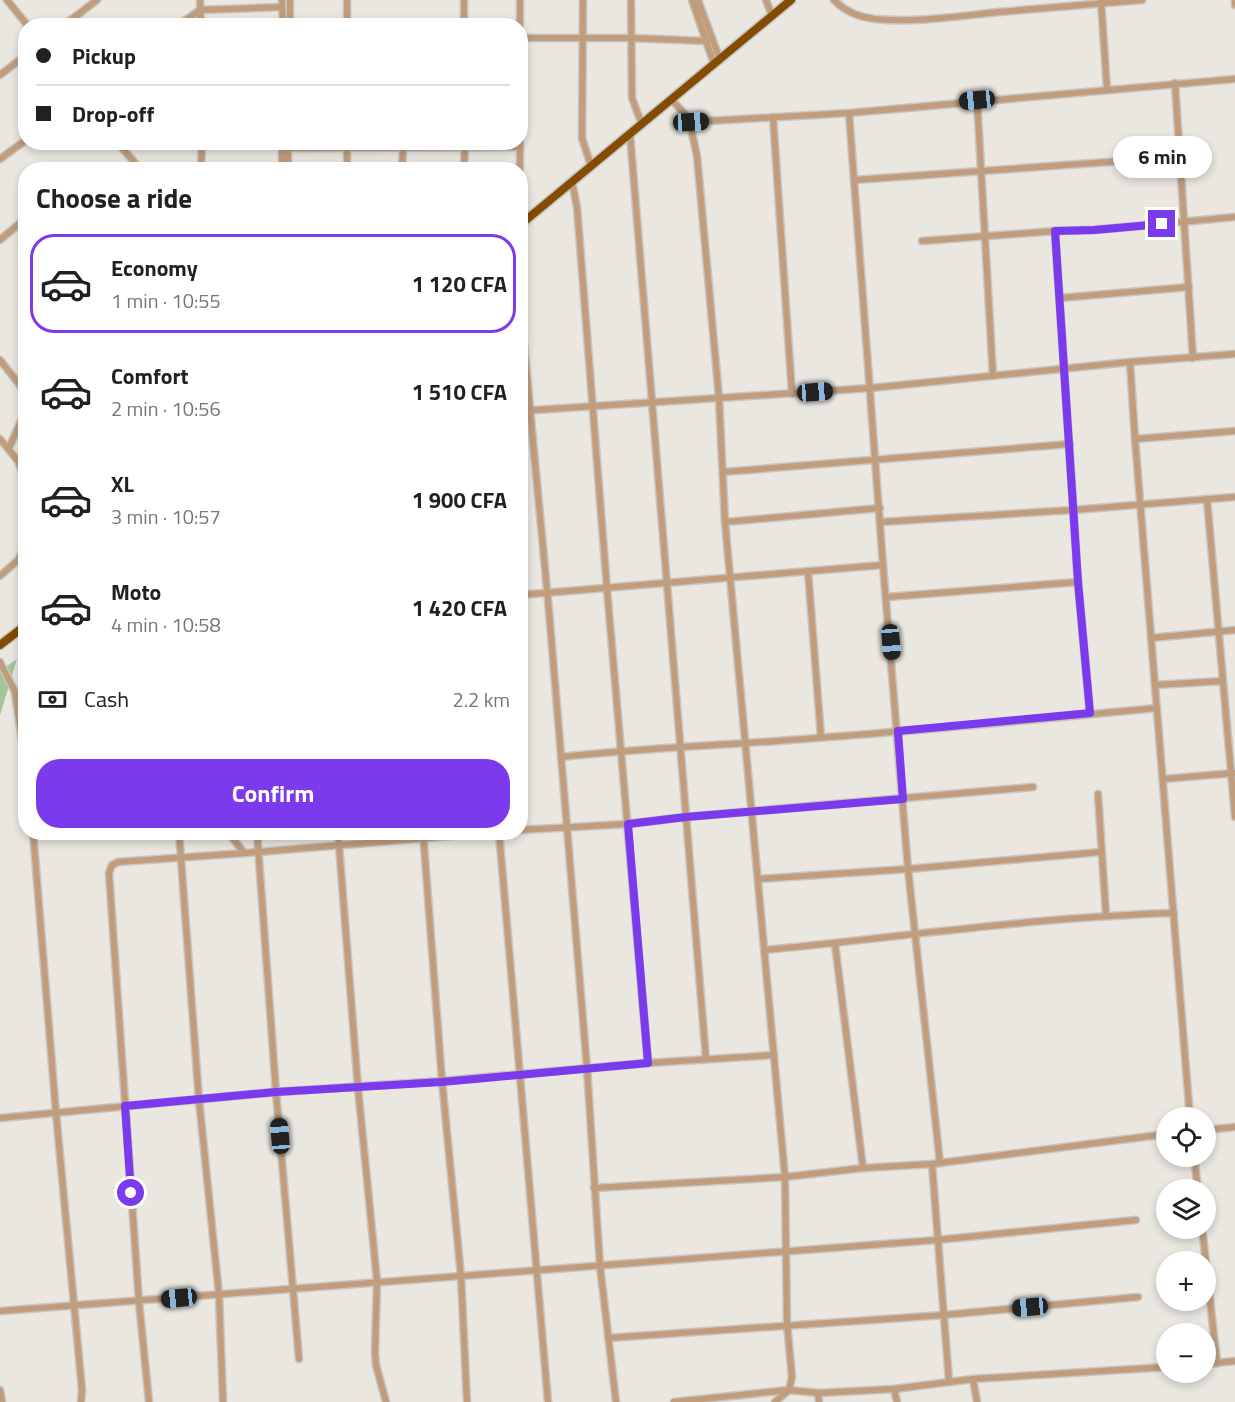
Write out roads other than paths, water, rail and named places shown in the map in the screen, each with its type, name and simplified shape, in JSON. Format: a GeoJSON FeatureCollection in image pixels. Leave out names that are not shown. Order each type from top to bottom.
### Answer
{"type":"FeatureCollection","features":[{"type":"Feature","properties":{"kind":"highway"},"geometry":{"type":"LineString","coordinates":[[528,219],[791,0]]}},
{"type":"Feature","properties":{"kind":"highway"},"geometry":{"type":"LineString","coordinates":[[2,640],[18,630]]}},
{"type":"Feature","properties":{"kind":"street"},"geometry":{"type":"LineString","coordinates":[[7,0],[22,18]]}},
{"type":"Feature","properties":{"kind":"street"},"geometry":{"type":"LineString","coordinates":[[73,18],[97,0]]}},
{"type":"Feature","properties":{"kind":"street"},"geometry":{"type":"LineString","coordinates":[[200,0],[200,18]]}},
{"type":"Feature","properties":{"kind":"street"},"geometry":{"type":"LineString","coordinates":[[290,0],[290,18]]}},
{"type":"Feature","properties":{"kind":"street"},"geometry":{"type":"LineString","coordinates":[[347,0],[347,18]]}},
{"type":"Feature","properties":{"kind":"street"},"geometry":{"type":"LineString","coordinates":[[464,0],[464,18]]}},
{"type":"Feature","properties":{"kind":"street"},"geometry":{"type":"LineString","coordinates":[[520,0],[520,18]]}},
{"type":"Feature","properties":{"kind":"street"},"geometry":{"type":"LineString","coordinates":[[583,0],[582,138],[591,166]]}},
{"type":"Feature","properties":{"kind":"street"},"geometry":{"type":"LineString","coordinates":[[631,0],[632,98],[642,125]]}},
{"type":"Feature","properties":{"kind":"street"},"geometry":{"type":"LineString","coordinates":[[692,0],[709,39]]}},
{"type":"Feature","properties":{"kind":"street"},"geometry":{"type":"LineString","coordinates":[[698,0],[717,62]]}},
{"type":"Feature","properties":{"kind":"street"},"geometry":{"type":"LineString","coordinates":[[766,0],[772,16]]}},
{"type":"Feature","properties":{"kind":"street"},"geometry":{"type":"LineString","coordinates":[[834,0],[844,10],[853,14],[874,18],[906,19],[945,18],[1142,0]]}},
{"type":"Feature","properties":{"kind":"street"},"geometry":{"type":"LineString","coordinates":[[1235,0],[1235,6]]}},
{"type":"Feature","properties":{"kind":"street"},"geometry":{"type":"LineString","coordinates":[[1101,2],[1107,89]]}},
{"type":"Feature","properties":{"kind":"street"},"geometry":{"type":"LineString","coordinates":[[188,18],[200,10],[282,4]]}},
{"type":"Feature","properties":{"kind":"street"},"geometry":{"type":"LineString","coordinates":[[528,38],[709,39]]}},
{"type":"Feature","properties":{"kind":"street"},"geometry":{"type":"LineString","coordinates":[[0,75],[18,61]]}},
{"type":"Feature","properties":{"kind":"street"},"geometry":{"type":"LineString","coordinates":[[691,122],[849,113],[1235,79]]}},
{"type":"Feature","properties":{"kind":"street"},"geometry":{"type":"LineString","coordinates":[[1175,84],[1193,358]]}},
{"type":"Feature","properties":{"kind":"street"},"geometry":{"type":"LineString","coordinates":[[672,100],[691,122],[697,156],[719,398],[725,522],[784,1177],[787,1324],[792,1377],[789,1390],[775,1402]]}},
{"type":"Feature","properties":{"kind":"street"},"geometry":{"type":"LineString","coordinates":[[977,100],[993,376]]}},
{"type":"Feature","properties":{"kind":"street"},"geometry":{"type":"LineString","coordinates":[[849,113],[908,869],[940,1163]]}},
{"type":"Feature","properties":{"kind":"street"},"geometry":{"type":"LineString","coordinates":[[773,117],[792,394]]}},
{"type":"Feature","properties":{"kind":"street"},"geometry":{"type":"LineString","coordinates":[[630,134],[706,1059]]}},
{"type":"Feature","properties":{"kind":"street"},"geometry":{"type":"LineString","coordinates":[[0,159],[18,146]]}},
{"type":"Feature","properties":{"kind":"street"},"geometry":{"type":"LineString","coordinates":[[125,150],[135,162]]}},
{"type":"Feature","properties":{"kind":"street"},"geometry":{"type":"LineString","coordinates":[[854,180],[1180,157]]}},
{"type":"Feature","properties":{"kind":"street"},"geometry":{"type":"LineString","coordinates":[[572,182],[577,207],[648,1063]]}},
{"type":"Feature","properties":{"kind":"street"},"geometry":{"type":"LineString","coordinates":[[922,241],[1094,230],[1235,217]]}},
{"type":"Feature","properties":{"kind":"street"},"geometry":{"type":"LineString","coordinates":[[0,240],[18,225]]}},
{"type":"Feature","properties":{"kind":"street"},"geometry":{"type":"LineString","coordinates":[[1055,231],[1078,582],[1090,713]]}},
{"type":"Feature","properties":{"kind":"street"},"geometry":{"type":"LineString","coordinates":[[1060,298],[1189,287]]}},
{"type":"Feature","properties":{"kind":"street"},"geometry":{"type":"LineString","coordinates":[[530,411],[871,388],[1235,354]]}},
{"type":"Feature","properties":{"kind":"street"},"geometry":{"type":"LineString","coordinates":[[0,360],[18,383]]}},
{"type":"Feature","properties":{"kind":"street"},"geometry":{"type":"LineString","coordinates":[[1130,362],[1189,1107]]}},
{"type":"Feature","properties":{"kind":"street"},"geometry":{"type":"LineString","coordinates":[[528,389],[548,593],[587,1068],[600,1266],[615,1402]]}},
{"type":"Feature","properties":{"kind":"street"},"geometry":{"type":"LineString","coordinates":[[9,448],[18,428]]}},
{"type":"Feature","properties":{"kind":"street"},"geometry":{"type":"LineString","coordinates":[[1135,439],[1235,431]]}},
{"type":"Feature","properties":{"kind":"street"},"geometry":{"type":"LineString","coordinates":[[0,439],[18,461]]}},
{"type":"Feature","properties":{"kind":"street"},"geometry":{"type":"LineString","coordinates":[[723,472],[1070,444]]}},
{"type":"Feature","properties":{"kind":"street"},"geometry":{"type":"LineString","coordinates":[[881,522],[1235,497]]}},
{"type":"Feature","properties":{"kind":"street"},"geometry":{"type":"LineString","coordinates":[[1207,499],[1233,773],[1235,817]]}},
{"type":"Feature","properties":{"kind":"street"},"geometry":{"type":"LineString","coordinates":[[725,522],[880,507]]}},
{"type":"Feature","properties":{"kind":"street"},"geometry":{"type":"LineString","coordinates":[[0,576],[18,560]]}},
{"type":"Feature","properties":{"kind":"street"},"geometry":{"type":"LineString","coordinates":[[528,594],[884,565]]}},
{"type":"Feature","properties":{"kind":"street"},"geometry":{"type":"LineString","coordinates":[[808,571],[820,737]]}},
{"type":"Feature","properties":{"kind":"street"},"geometry":{"type":"LineString","coordinates":[[887,597],[1078,582]]}},
{"type":"Feature","properties":{"kind":"street"},"geometry":{"type":"LineString","coordinates":[[1151,638],[1235,630]]}},
{"type":"Feature","properties":{"kind":"street"},"geometry":{"type":"LineString","coordinates":[[0,662],[15,692],[18,712]]}},
{"type":"Feature","properties":{"kind":"street"},"geometry":{"type":"LineString","coordinates":[[1155,685],[1224,681]]}},
{"type":"Feature","properties":{"kind":"street"},"geometry":{"type":"LineString","coordinates":[[561,757],[621,750],[746,743],[1157,708]]}},
{"type":"Feature","properties":{"kind":"street"},"geometry":{"type":"LineString","coordinates":[[1164,779],[1233,773]]}},
{"type":"Feature","properties":{"kind":"street"},"geometry":{"type":"LineString","coordinates":[[528,829],[628,824],[1033,787]]}},
{"type":"Feature","properties":{"kind":"street"},"geometry":{"type":"LineString","coordinates":[[1098,794],[1106,915]]}},
{"type":"Feature","properties":{"kind":"street"},"geometry":{"type":"LineString","coordinates":[[34,840],[82,1390],[81,1402]]}},
{"type":"Feature","properties":{"kind":"street"},"geometry":{"type":"LineString","coordinates":[[180,840],[199,1100],[219,1295],[223,1402]]}},
{"type":"Feature","properties":{"kind":"street"},"geometry":{"type":"LineString","coordinates":[[234,840],[244,853]]}},
{"type":"Feature","properties":{"kind":"street"},"geometry":{"type":"LineString","coordinates":[[258,840],[299,1359]]}},
{"type":"Feature","properties":{"kind":"street"},"geometry":{"type":"LineString","coordinates":[[339,840],[358,1088],[377,1281],[376,1365],[386,1402]]}},
{"type":"Feature","properties":{"kind":"street"},"geometry":{"type":"LineString","coordinates":[[149,1402],[139,1302],[125,1106],[109,873],[112,865],[118,862],[386,840]]}},
{"type":"Feature","properties":{"kind":"street"},"geometry":{"type":"LineString","coordinates":[[423,840],[460,1276],[467,1402]]}},
{"type":"Feature","properties":{"kind":"street"},"geometry":{"type":"LineString","coordinates":[[499,840],[548,1402]]}},
{"type":"Feature","properties":{"kind":"street"},"geometry":{"type":"LineString","coordinates":[[758,879],[908,869],[1101,852]]}},
{"type":"Feature","properties":{"kind":"street"},"geometry":{"type":"LineString","coordinates":[[765,950],[1106,915],[1174,913]]}},
{"type":"Feature","properties":{"kind":"street"},"geometry":{"type":"LineString","coordinates":[[834,944],[863,1168]]}},
{"type":"Feature","properties":{"kind":"street"},"geometry":{"type":"LineString","coordinates":[[0,1118],[276,1092],[442,1082],[648,1063],[774,1055]]}},
{"type":"Feature","properties":{"kind":"street"},"geometry":{"type":"LineString","coordinates":[[1216,1129],[1235,1127]]}},
{"type":"Feature","properties":{"kind":"street"},"geometry":{"type":"LineString","coordinates":[[594,1188],[784,1177],[863,1168],[932,1164],[1156,1135]]}},
{"type":"Feature","properties":{"kind":"street"},"geometry":{"type":"LineString","coordinates":[[932,1164],[949,1381]]}},
{"type":"Feature","properties":{"kind":"street"},"geometry":{"type":"LineString","coordinates":[[0,1311],[937,1240],[1137,1220]]}},
{"type":"Feature","properties":{"kind":"street"},"geometry":{"type":"LineString","coordinates":[[608,1338],[944,1315],[1138,1297]]}},
{"type":"Feature","properties":{"kind":"street"},"geometry":{"type":"LineString","coordinates":[[1211,1311],[1217,1363],[1235,1361]]}},
{"type":"Feature","properties":{"kind":"street"},"geometry":{"type":"LineString","coordinates":[[674,1402],[789,1390],[818,1393],[894,1389],[949,1381],[1156,1367]]}},
{"type":"Feature","properties":{"kind":"street"},"geometry":{"type":"LineString","coordinates":[[973,1379],[977,1402]]}},
{"type":"Feature","properties":{"kind":"street"},"geometry":{"type":"LineString","coordinates":[[894,1389],[897,1402]]}},
{"type":"Feature","properties":{"kind":"street"},"geometry":{"type":"LineString","coordinates":[[818,1393],[819,1402]]}}]}
